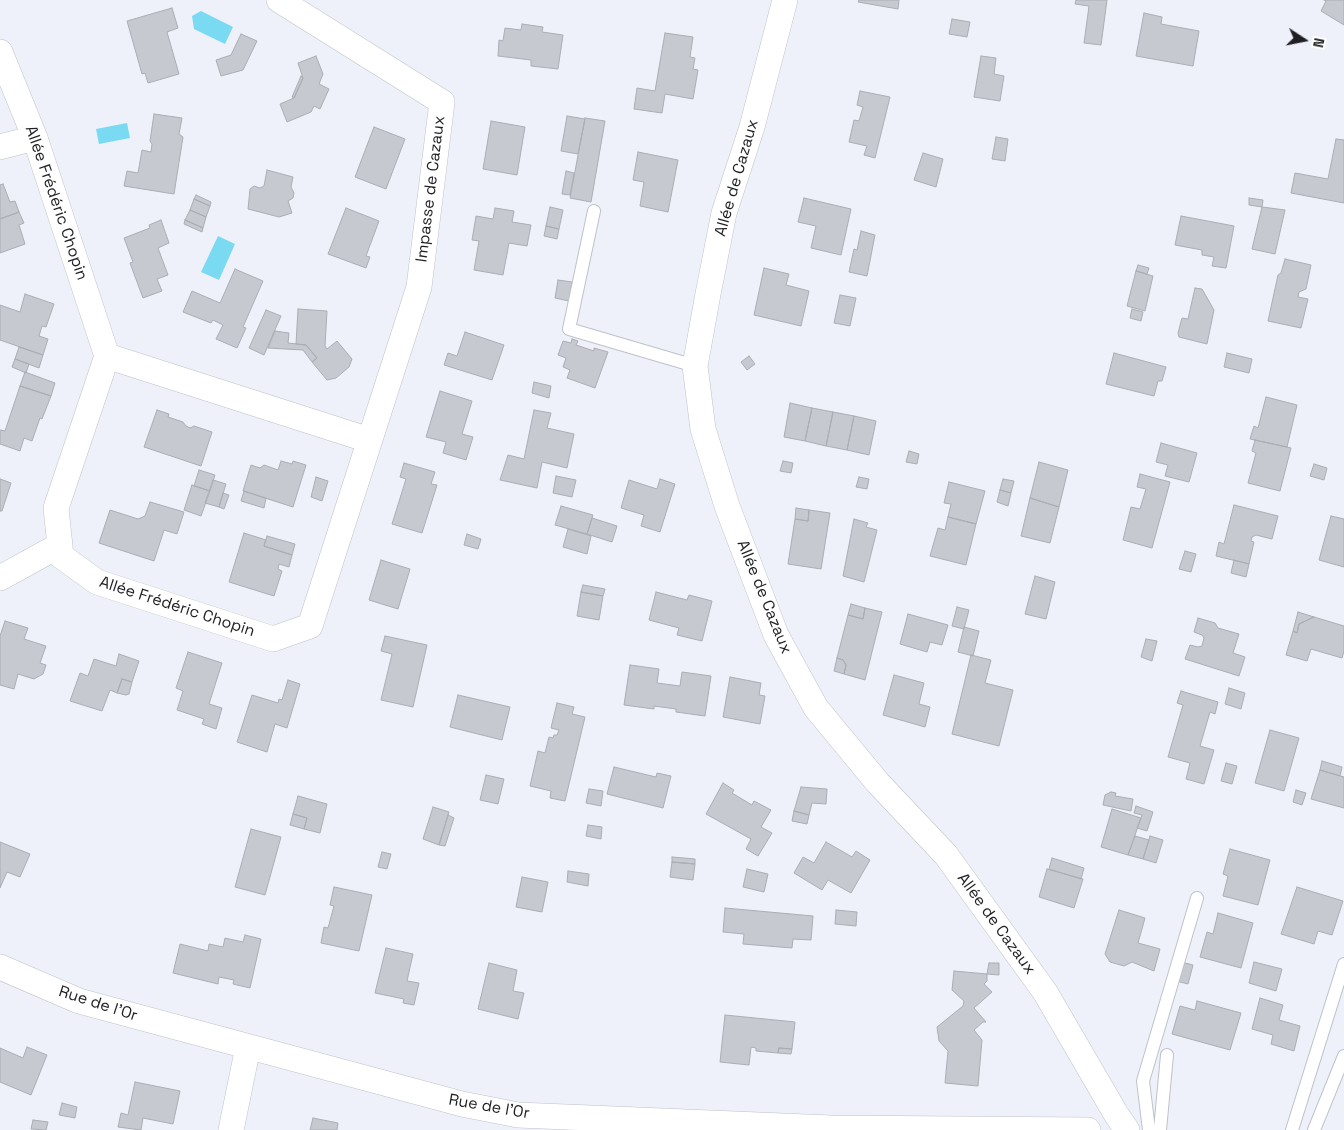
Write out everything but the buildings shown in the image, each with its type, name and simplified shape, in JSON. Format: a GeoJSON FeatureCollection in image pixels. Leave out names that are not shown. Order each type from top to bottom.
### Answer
{"type":"FeatureCollection","features":[{"type":"Feature","properties":{"kind":"street","name":"Impasse de Cazaux"},"geometry":{"type":"LineString","coordinates":[[279,0],[442,102],[419,287]]}},
{"type":"Feature","properties":{"kind":"street","name":"Allée de Cazaux"},"geometry":{"type":"LineString","coordinates":[[785,0],[752,127],[724,214],[695,366],[703,429],[727,506],[776,635],[816,708],[878,783],[946,855],[1045,992],[1127,1130]]}},
{"type":"Feature","properties":{"kind":"street","name":"Allée Frédéric Chopin"},"geometry":{"type":"LineString","coordinates":[[0,52],[35,138],[108,356],[56,508],[61,556],[97,582],[273,639],[310,626],[419,287]]}},
{"type":"Feature","properties":{"kind":"street"},"geometry":{"type":"LineString","coordinates":[[0,146],[35,138]]}},
{"type":"Feature","properties":{"kind":"street"},"geometry":{"type":"LineString","coordinates":[[108,356],[369,440]]}},
{"type":"Feature","properties":{"kind":"street"},"geometry":{"type":"LineString","coordinates":[[0,578],[60,545]]}},
{"type":"Feature","properties":{"kind":"street","name":"Rue de l'Or"},"geometry":{"type":"LineString","coordinates":[[0,967],[78,1001],[462,1104],[518,1115],[831,1129],[1088,1130]]}},
{"type":"Feature","properties":{"kind":"street"},"geometry":{"type":"LineString","coordinates":[[231,1130],[248,1047]]}},
{"type":"Feature","properties":{"kind":"lane"},"geometry":{"type":"LineString","coordinates":[[594,211],[569,329],[695,366]]}},
{"type":"Feature","properties":{"kind":"lane"},"geometry":{"type":"LineString","coordinates":[[1149,1130],[1143,1081],[1197,898]]}},
{"type":"Feature","properties":{"kind":"lane"},"geometry":{"type":"LineString","coordinates":[[1292,1130],[1344,964]]}},
{"type":"Feature","properties":{"kind":"lane"},"geometry":{"type":"LineString","coordinates":[[1160,1130],[1167,1055]]}},
{"type":"Feature","properties":{"kind":"lane"},"geometry":{"type":"LineString","coordinates":[[1314,1130],[1344,1056]]}},
{"type":"Feature","properties":{"kind":"water"},"geometry":{"type":"Polygon","coordinates":[[[201,11],[233,27],[225,44],[194,29],[192,16],[201,11]]]}},
{"type":"Feature","properties":{"kind":"water"},"geometry":{"type":"Polygon","coordinates":[[[127,123],[130,138],[99,144],[96,129],[127,123]]]}},
{"type":"Feature","properties":{"kind":"water"},"geometry":{"type":"Polygon","coordinates":[[[218,236],[235,244],[219,280],[201,272],[218,236]]]}}]}
